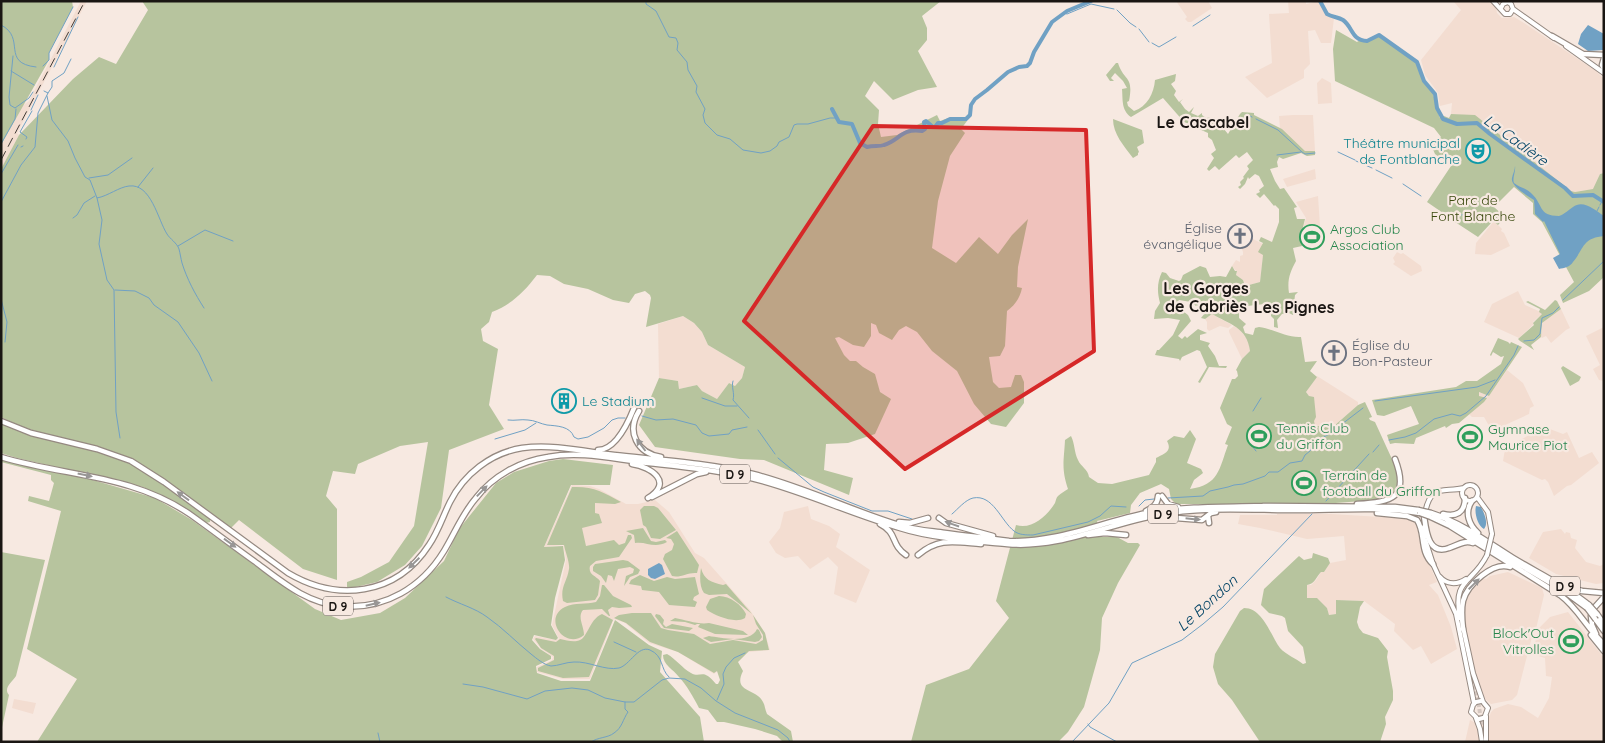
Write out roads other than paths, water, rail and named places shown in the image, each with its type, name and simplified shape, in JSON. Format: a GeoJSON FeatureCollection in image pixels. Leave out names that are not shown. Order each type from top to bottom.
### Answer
{"type":"FeatureCollection","features":[{"type":"Feature","properties":{"kind":"highway"},"geometry":{"type":"LineString","coordinates":[[1552,36],[1584,54],[1604,57],[1602,65],[1604,72]]}},
{"type":"Feature","properties":{"kind":"highway"},"geometry":{"type":"LineString","coordinates":[[539,447],[559,446],[594,450],[605,449],[611,446],[616,439],[634,408]]}},
{"type":"Feature","properties":{"kind":"highway"},"geometry":{"type":"LineString","coordinates":[[639,411],[633,422],[633,433],[647,453],[656,457],[702,465]]}},
{"type":"Feature","properties":{"kind":"highway","name":"D 9"},"geometry":{"type":"LineString","coordinates":[[1,420],[45,437],[104,451],[131,461],[164,482],[288,573],[316,587],[345,591],[376,586],[396,578],[406,571],[430,544],[456,492],[475,470],[493,458],[507,452],[539,447],[735,470],[768,478],[914,528],[1010,541],[1034,541],[1166,510],[1193,507],[1420,512]]}},
{"type":"Feature","properties":{"kind":"highway"},"geometry":{"type":"LineString","coordinates":[[566,455],[611,460],[647,467],[655,472],[659,483],[657,491],[648,498],[701,473],[762,481]]}},
{"type":"Feature","properties":{"kind":"highway","name":"D 9"},"geometry":{"type":"LineString","coordinates":[[1,456],[128,484],[154,493],[190,514],[302,595],[332,605],[356,607],[368,606],[388,600],[418,582],[437,562],[471,504],[494,480],[512,468],[528,462],[544,457],[566,455],[584,455],[712,471],[762,481],[908,531],[1005,544],[1041,544],[1144,518],[1190,511],[1280,507],[1398,506],[1420,512]]}},
{"type":"Feature","properties":{"kind":"highway"},"geometry":{"type":"LineString","coordinates":[[1280,507],[1365,504],[1390,499],[1396,494],[1401,484],[1395,459]]}},
{"type":"Feature","properties":{"kind":"highway"},"geometry":{"type":"LineString","coordinates":[[1108,523],[1152,509],[1160,496],[1168,504],[1176,507],[1202,505],[1266,508]]}},
{"type":"Feature","properties":{"kind":"highway"},"geometry":{"type":"LineString","coordinates":[[1465,498],[1464,507],[1457,514],[1446,515],[1420,512],[1428,539],[1436,548],[1445,549],[1469,542],[1498,557]]}},
{"type":"Feature","properties":{"kind":"highway"},"geometry":{"type":"LineString","coordinates":[[1472,501],[1468,507],[1470,524],[1530,568]]}},
{"type":"Feature","properties":{"kind":"highway"},"geometry":{"type":"LineString","coordinates":[[837,506],[887,528],[892,534],[898,549],[906,555]]}},
{"type":"Feature","properties":{"kind":"highway"},"geometry":{"type":"LineString","coordinates":[[1176,518],[1202,520],[1213,512],[1266,508]]}},
{"type":"Feature","properties":{"kind":"highway"},"geometry":{"type":"LineString","coordinates":[[854,509],[901,523],[910,523],[928,518]]}},
{"type":"Feature","properties":{"kind":"highway"},"geometry":{"type":"LineString","coordinates":[[1314,510],[1380,513],[1415,518],[1420,524],[1428,560],[1433,564]]}},
{"type":"Feature","properties":{"kind":"highway","name":"D 9"},"geometry":{"type":"LineString","coordinates":[[1431,514],[1566,600],[1594,635],[1604,643]]}},
{"type":"Feature","properties":{"kind":"highway","name":"D 9"},"geometry":{"type":"LineString","coordinates":[[1431,514],[1462,525],[1568,590],[1590,607],[1604,631]]}},
{"type":"Feature","properties":{"kind":"highway","name":"D 9"},"geometry":{"type":"LineString","coordinates":[[1431,514],[1475,537],[1516,564],[1590,607]]}},
{"type":"Feature","properties":{"kind":"highway"},"geometry":{"type":"LineString","coordinates":[[1208,516],[1209,523]]}},
{"type":"Feature","properties":{"kind":"highway"},"geometry":{"type":"LineString","coordinates":[[939,518],[944,522],[982,534],[1006,539],[1034,541]]}},
{"type":"Feature","properties":{"kind":"highway"},"geometry":{"type":"LineString","coordinates":[[1062,540],[1105,533],[1126,535]]}},
{"type":"Feature","properties":{"kind":"highway"},"geometry":{"type":"LineString","coordinates":[[918,555],[931,545],[943,542],[1005,546],[1025,545]]}},
{"type":"Feature","properties":{"kind":"highway"},"geometry":{"type":"LineString","coordinates":[[1463,628],[1462,607],[1465,595],[1471,586],[1493,567],[1509,566],[1548,587]]}},
{"type":"Feature","properties":{"kind":"highway","name":"D 9"},"geometry":{"type":"LineString","coordinates":[[1530,568],[1575,589],[1604,595]]}},
{"type":"Feature","properties":{"kind":"highway","name":"D 9"},"geometry":{"type":"LineString","coordinates":[[1590,607],[1604,595]]}},
{"type":"Feature","properties":{"kind":"highway"},"geometry":{"type":"LineString","coordinates":[[1566,600],[1604,651]]}},
{"type":"Feature","properties":{"kind":"highway","name":"D 9"},"geometry":{"type":"LineString","coordinates":[[1591,616],[1593,628],[1604,643]]}},
{"type":"Feature","properties":{"kind":"highway","name":"D 9"},"geometry":{"type":"LineString","coordinates":[[1597,617],[1604,624]]}},
{"type":"Feature","properties":{"kind":"main road"},"geometry":{"type":"LineString","coordinates":[[1493,1],[1504,13],[1533,24]]}},
{"type":"Feature","properties":{"kind":"main road"},"geometry":{"type":"LineString","coordinates":[[1498,1],[1510,3],[1513,8],[1533,24],[1604,72]]}},
{"type":"Feature","properties":{"kind":"main road"},"geometry":{"type":"LineString","coordinates":[[1501,8],[1504,3]]}},
{"type":"Feature","properties":{"kind":"main road"},"geometry":{"type":"LineString","coordinates":[[1510,14],[1513,8]]}},
{"type":"Feature","properties":{"kind":"main road"},"geometry":{"type":"LineString","coordinates":[[1576,53],[1604,72]]}},
{"type":"Feature","properties":{"kind":"main road"},"geometry":{"type":"LineString","coordinates":[[1465,647],[1471,674],[1465,647],[1458,598],[1461,589],[1487,555],[1492,534],[1488,512],[1477,497],[1478,489],[1468,485],[1464,488],[1439,491],[1420,512],[1435,570],[1456,614],[1465,647],[1479,702],[1488,708],[1481,718],[1482,742]]}},
{"type":"Feature","properties":{"kind":"main road"},"geometry":{"type":"LineString","coordinates":[[1464,488],[1462,495],[1465,498],[1472,501],[1477,497]]}},
{"type":"Feature","properties":{"kind":"main road"},"geometry":{"type":"LineString","coordinates":[[1435,570],[1442,579],[1449,583],[1458,583],[1471,576]]}},
{"type":"Feature","properties":{"kind":"main road"},"geometry":{"type":"LineString","coordinates":[[1465,647],[1479,702]]}},
{"type":"Feature","properties":{"kind":"main road"},"geometry":{"type":"LineString","coordinates":[[1479,702],[1471,712],[1481,718],[1486,742]]}},
{"type":"Feature","properties":{"kind":"water"},"geometry":{"type":"Polygon","coordinates":[[[1588,25],[1604,34],[1604,50],[1588,51],[1578,44],[1581,34],[1588,25]]]}},
{"type":"Feature","properties":{"kind":"water"},"geometry":{"type":"Polygon","coordinates":[[[1515,169],[1514,183],[1530,192],[1547,214],[1559,216],[1577,205],[1589,206],[1604,216],[1604,236],[1591,239],[1584,245],[1572,264],[1559,269],[1553,258],[1560,254],[1544,221],[1535,214],[1534,200],[1520,191],[1512,181],[1515,169]]]}},
{"type":"Feature","properties":{"kind":"water"},"geometry":{"type":"Polygon","coordinates":[[[1476,506],[1481,507],[1485,515],[1486,524],[1484,529],[1477,519],[1476,506]]]}},
{"type":"Feature","properties":{"kind":"water"},"geometry":{"type":"Polygon","coordinates":[[[659,563],[662,565],[665,574],[655,579],[651,578],[648,575],[648,569],[659,563]]]}},
{"type":"Feature","properties":{"kind":"waterway"},"geometry":{"type":"LineString","coordinates":[[646,1],[646,4],[656,11],[669,37],[676,38],[678,43],[677,50],[687,62],[688,70],[697,86],[696,92],[705,109],[703,115],[705,123],[717,135],[730,139],[743,150],[761,153],[770,151],[779,142],[789,137],[794,125],[837,118]]}},
{"type":"Feature","properties":{"kind":"waterway","name":"La Cadière"},"geometry":{"type":"LineString","coordinates":[[832,109],[839,122],[852,124],[860,143],[867,147],[884,145],[909,131],[922,131],[925,129],[924,122],[926,121],[935,127],[938,123],[950,119],[966,119],[970,115],[971,105],[975,99],[1008,72],[1027,66],[1030,63],[1034,52],[1052,22],[1067,11],[1091,1]]}},
{"type":"Feature","properties":{"kind":"waterway","name":"La Cadière"},"geometry":{"type":"LineString","coordinates":[[1320,1],[1327,14],[1343,20],[1358,38],[1367,41],[1379,35],[1417,62],[1424,81],[1435,94],[1437,108],[1443,119],[1457,124],[1477,123],[1565,188],[1573,196],[1593,195],[1604,202]]}},
{"type":"Feature","properties":{"kind":"waterway","name":"La Cadière"},"geometry":{"type":"LineString","coordinates":[[1064,13],[1067,14],[1091,4],[1114,9]]}},
{"type":"Feature","properties":{"kind":"waterway"},"geometry":{"type":"LineString","coordinates":[[43,66],[49,60],[49,53],[73,7]]}},
{"type":"Feature","properties":{"kind":"waterway"},"geometry":{"type":"LineString","coordinates":[[1117,10],[1136,27]]}},
{"type":"Feature","properties":{"kind":"waterway"},"geometry":{"type":"LineString","coordinates":[[1193,26],[1210,15]]}},
{"type":"Feature","properties":{"kind":"waterway"},"geometry":{"type":"LineString","coordinates":[[54,67],[78,17]]}},
{"type":"Feature","properties":{"kind":"waterway"},"geometry":{"type":"LineString","coordinates":[[1,25],[12,36],[19,61],[25,65],[36,67]]}},
{"type":"Feature","properties":{"kind":"waterway"},"geometry":{"type":"LineString","coordinates":[[1139,29],[1149,42]]}},
{"type":"Feature","properties":{"kind":"waterway"},"geometry":{"type":"LineString","coordinates":[[1152,43],[1159,47],[1176,37]]}},
{"type":"Feature","properties":{"kind":"waterway"},"geometry":{"type":"LineString","coordinates":[[13,56],[10,105],[15,108],[29,98],[33,92]]}},
{"type":"Feature","properties":{"kind":"waterway"},"geometry":{"type":"LineString","coordinates":[[48,93],[52,87],[52,81],[64,73],[71,59]]}},
{"type":"Feature","properties":{"kind":"waterway"},"geometry":{"type":"LineString","coordinates":[[11,71],[34,85]]}},
{"type":"Feature","properties":{"kind":"waterway"},"geometry":{"type":"LineString","coordinates":[[1,202],[21,165],[35,147],[38,113],[48,93],[44,91]]}},
{"type":"Feature","properties":{"kind":"waterway"},"geometry":{"type":"LineString","coordinates":[[31,110],[38,95]]}},
{"type":"Feature","properties":{"kind":"waterway"},"geometry":{"type":"LineString","coordinates":[[47,96],[52,120],[68,141],[85,177],[90,180],[97,198],[129,186],[143,190],[148,196],[167,234],[178,247],[186,275],[204,308]]}},
{"type":"Feature","properties":{"kind":"waterway"},"geometry":{"type":"LineString","coordinates":[[1,144],[15,119],[16,109]]}},
{"type":"Feature","properties":{"kind":"waterway"},"geometry":{"type":"LineString","coordinates":[[26,139],[27,137],[20,132],[32,111]]}},
{"type":"Feature","properties":{"kind":"waterway"},"geometry":{"type":"LineString","coordinates":[[1248,115],[1252,117]]}},
{"type":"Feature","properties":{"kind":"waterway"},"geometry":{"type":"LineString","coordinates":[[1256,119],[1278,130],[1305,154],[1315,153]]}},
{"type":"Feature","properties":{"kind":"waterway"},"geometry":{"type":"LineString","coordinates":[[1,174],[18,145]]}},
{"type":"Feature","properties":{"kind":"waterway"},"geometry":{"type":"LineString","coordinates":[[1277,155],[1301,152]]}},
{"type":"Feature","properties":{"kind":"waterway"},"geometry":{"type":"LineString","coordinates":[[1338,152],[1355,160]]}},
{"type":"Feature","properties":{"kind":"waterway"},"geometry":{"type":"LineString","coordinates":[[89,178],[108,175],[132,158]]}},
{"type":"Feature","properties":{"kind":"waterway"},"geometry":{"type":"LineString","coordinates":[[1356,161],[1372,168]]}},
{"type":"Feature","properties":{"kind":"waterway"},"geometry":{"type":"LineString","coordinates":[[138,187],[153,168]]}},
{"type":"Feature","properties":{"kind":"waterway"},"geometry":{"type":"LineString","coordinates":[[1376,170],[1392,178]]}},
{"type":"Feature","properties":{"kind":"waterway"},"geometry":{"type":"LineString","coordinates":[[1403,184],[1421,196]]}},
{"type":"Feature","properties":{"kind":"waterway"},"geometry":{"type":"LineString","coordinates":[[73,218],[84,203],[95,196]]}},
{"type":"Feature","properties":{"kind":"waterway"},"geometry":{"type":"LineString","coordinates":[[97,198],[102,220],[99,244],[107,280],[114,290],[116,412],[120,438]]}},
{"type":"Feature","properties":{"kind":"waterway","name":"La Cadière"},"geometry":{"type":"LineString","coordinates":[[1600,205],[1602,201]]}},
{"type":"Feature","properties":{"kind":"waterway"},"geometry":{"type":"LineString","coordinates":[[1597,211],[1599,207]]}},
{"type":"Feature","properties":{"kind":"waterway"},"geometry":{"type":"LineString","coordinates":[[1459,215],[1475,214]]}},
{"type":"Feature","properties":{"kind":"waterway"},"geometry":{"type":"LineString","coordinates":[[178,246],[205,230],[233,241]]}},
{"type":"Feature","properties":{"kind":"waterway","name":"Le Bondon"},"geometry":{"type":"LineString","coordinates":[[1563,300],[1604,261]]}},
{"type":"Feature","properties":{"kind":"waterway"},"geometry":{"type":"LineString","coordinates":[[115,290],[135,291],[149,298],[154,305],[178,322],[199,353],[212,381]]}},
{"type":"Feature","properties":{"kind":"waterway"},"geometry":{"type":"LineString","coordinates":[[1,299],[7,322],[5,342]]}},
{"type":"Feature","properties":{"kind":"waterway","name":"Le Bondon"},"geometry":{"type":"LineString","coordinates":[[1524,341],[1534,340],[1540,334],[1542,318],[1553,313],[1559,307]]}},
{"type":"Feature","properties":{"kind":"waterway","name":"Le Bondon"},"geometry":{"type":"LineString","coordinates":[[1389,440],[1416,433],[1434,419],[1452,414],[1460,416],[1466,413],[1486,396],[1518,346]]}},
{"type":"Feature","properties":{"kind":"waterway"},"geometry":{"type":"LineString","coordinates":[[1375,401],[1477,387],[1495,380]]}},
{"type":"Feature","properties":{"kind":"waterway"},"geometry":{"type":"LineString","coordinates":[[733,381],[733,400],[749,418]]}},
{"type":"Feature","properties":{"kind":"waterway"},"geometry":{"type":"LineString","coordinates":[[702,398],[725,406],[737,406]]}},
{"type":"Feature","properties":{"kind":"waterway"},"geometry":{"type":"LineString","coordinates":[[1253,411],[1261,398]]}},
{"type":"Feature","properties":{"kind":"waterway"},"geometry":{"type":"LineString","coordinates":[[1168,498],[1203,496],[1210,491],[1243,484],[1265,476],[1269,472],[1278,472],[1290,463],[1302,461],[1310,451],[1313,443],[1329,434],[1363,408]]}},
{"type":"Feature","properties":{"kind":"waterway"},"geometry":{"type":"LineString","coordinates":[[642,416],[656,420],[673,419],[696,425],[702,433],[709,436],[729,434],[732,430],[747,427]]}},
{"type":"Feature","properties":{"kind":"waterway"},"geometry":{"type":"LineString","coordinates":[[508,420],[530,420],[563,427],[578,439],[588,437],[604,428],[612,420],[625,418]]}},
{"type":"Feature","properties":{"kind":"waterway"},"geometry":{"type":"LineString","coordinates":[[495,439],[525,430],[536,423]]}},
{"type":"Feature","properties":{"kind":"waterway"},"geometry":{"type":"LineString","coordinates":[[758,430],[775,454]]}},
{"type":"Feature","properties":{"kind":"waterway"},"geometry":{"type":"LineString","coordinates":[[1247,434],[1248,441],[1256,451]]}},
{"type":"Feature","properties":{"kind":"waterway","name":"Le Bondon"},"geometry":{"type":"LineString","coordinates":[[1373,452],[1379,445]]}},
{"type":"Feature","properties":{"kind":"waterway","name":"Le Bondon"},"geometry":{"type":"LineString","coordinates":[[1326,501],[1369,454]]}},
{"type":"Feature","properties":{"kind":"waterway"},"geometry":{"type":"LineString","coordinates":[[778,458],[813,487],[872,511],[888,511],[912,519]]}},
{"type":"Feature","properties":{"kind":"waterway"},"geometry":{"type":"LineString","coordinates":[[952,514],[967,501],[973,498],[980,498],[991,504],[1014,531],[1020,534],[1033,535],[1088,522],[1100,516],[1111,506],[1126,507]]}},
{"type":"Feature","properties":{"kind":"waterway"},"geometry":{"type":"LineString","coordinates":[[1139,506],[1145,500],[1154,499]]}},
{"type":"Feature","properties":{"kind":"waterway","name":"Le Bondon"},"geometry":{"type":"LineString","coordinates":[[1072,742],[1109,703],[1132,663],[1182,640],[1203,624],[1223,607],[1312,514]]}},
{"type":"Feature","properties":{"kind":"waterway"},"geometry":{"type":"LineString","coordinates":[[446,597],[482,614],[535,657],[548,665],[554,666],[580,662],[614,669],[623,666],[642,650],[646,649],[658,656],[669,677]]}},
{"type":"Feature","properties":{"kind":"waterway"},"geometry":{"type":"LineString","coordinates":[[614,642],[636,652]]}},
{"type":"Feature","properties":{"kind":"waterway"},"geometry":{"type":"LineString","coordinates":[[717,700],[724,684],[723,674],[726,667],[734,658],[745,653]]}},
{"type":"Feature","properties":{"kind":"waterway"},"geometry":{"type":"LineString","coordinates":[[463,684],[483,687],[527,699],[545,691],[572,688],[588,690],[605,698],[634,702],[662,680],[669,678],[685,679],[701,688],[716,701],[735,713],[778,730],[790,742]]}},
{"type":"Feature","properties":{"kind":"waterway"},"geometry":{"type":"LineString","coordinates":[[591,742],[612,735],[619,729],[628,712],[625,709],[625,702]]}},
{"type":"Feature","properties":{"kind":"waterway"},"geometry":{"type":"LineString","coordinates":[[1088,724],[1117,742]]}},
{"type":"Feature","properties":{"kind":"waterway"},"geometry":{"type":"LineString","coordinates":[[378,733],[380,742]]}},
{"type":"Feature","properties":{"kind":"tunnel"},"geometry":{"type":"LineString","coordinates":[[1471,674],[1478,699],[1484,742]]}},
{"type":"Feature","properties":{"kind":"railway"},"geometry":{"type":"LineString","coordinates":[[1,160],[85,1]]}},
{"type":"Feature","properties":{"kind":"place","name":"Théâtre municipal de Fontblanche"},"geometry":{"type":"Point","coordinates":[1478,151]}},
{"type":"Feature","properties":{"kind":"place","name":"Église évangélique"},"geometry":{"type":"Point","coordinates":[1240,236]}},
{"type":"Feature","properties":{"kind":"place","name":"Argos Club Association"},"geometry":{"type":"Point","coordinates":[1312,237]}},
{"type":"Feature","properties":{"kind":"place","name":"Église du Bon-Pasteur"},"geometry":{"type":"Point","coordinates":[1334,353]}},
{"type":"Feature","properties":{"kind":"place","name":"Le Stadium"},"geometry":{"type":"Point","coordinates":[564,401]}},
{"type":"Feature","properties":{"kind":"place","name":"Tennis Club du Griffon"},"geometry":{"type":"Point","coordinates":[1259,436]}},
{"type":"Feature","properties":{"kind":"place","name":"Gymnase Maurice Piot"},"geometry":{"type":"Point","coordinates":[1470,437]}},
{"type":"Feature","properties":{"kind":"place","name":"Terrain de football du Griffon"},"geometry":{"type":"Point","coordinates":[1304,483]}},
{"type":"Feature","properties":{"kind":"place","name":"Block'Out Vitrolles"},"geometry":{"type":"Point","coordinates":[1571,641]}},
{"type":"Feature","properties":{"kind":"district","name":"Le Cascabel"},"geometry":{"type":"Point","coordinates":[1203,122]}},
{"type":"Feature","properties":{"kind":"district","name":"Les Gorges de Cabriès"},"geometry":{"type":"Point","coordinates":[1206,297]}},
{"type":"Feature","properties":{"kind":"district","name":"Les Pignes"},"geometry":{"type":"Point","coordinates":[1294,307]}},
{"type":"Feature","properties":{"kind":"park label","name":"Parc de Font Blanche"},"geometry":{"type":"Point","coordinates":[1473,208]}}]}
